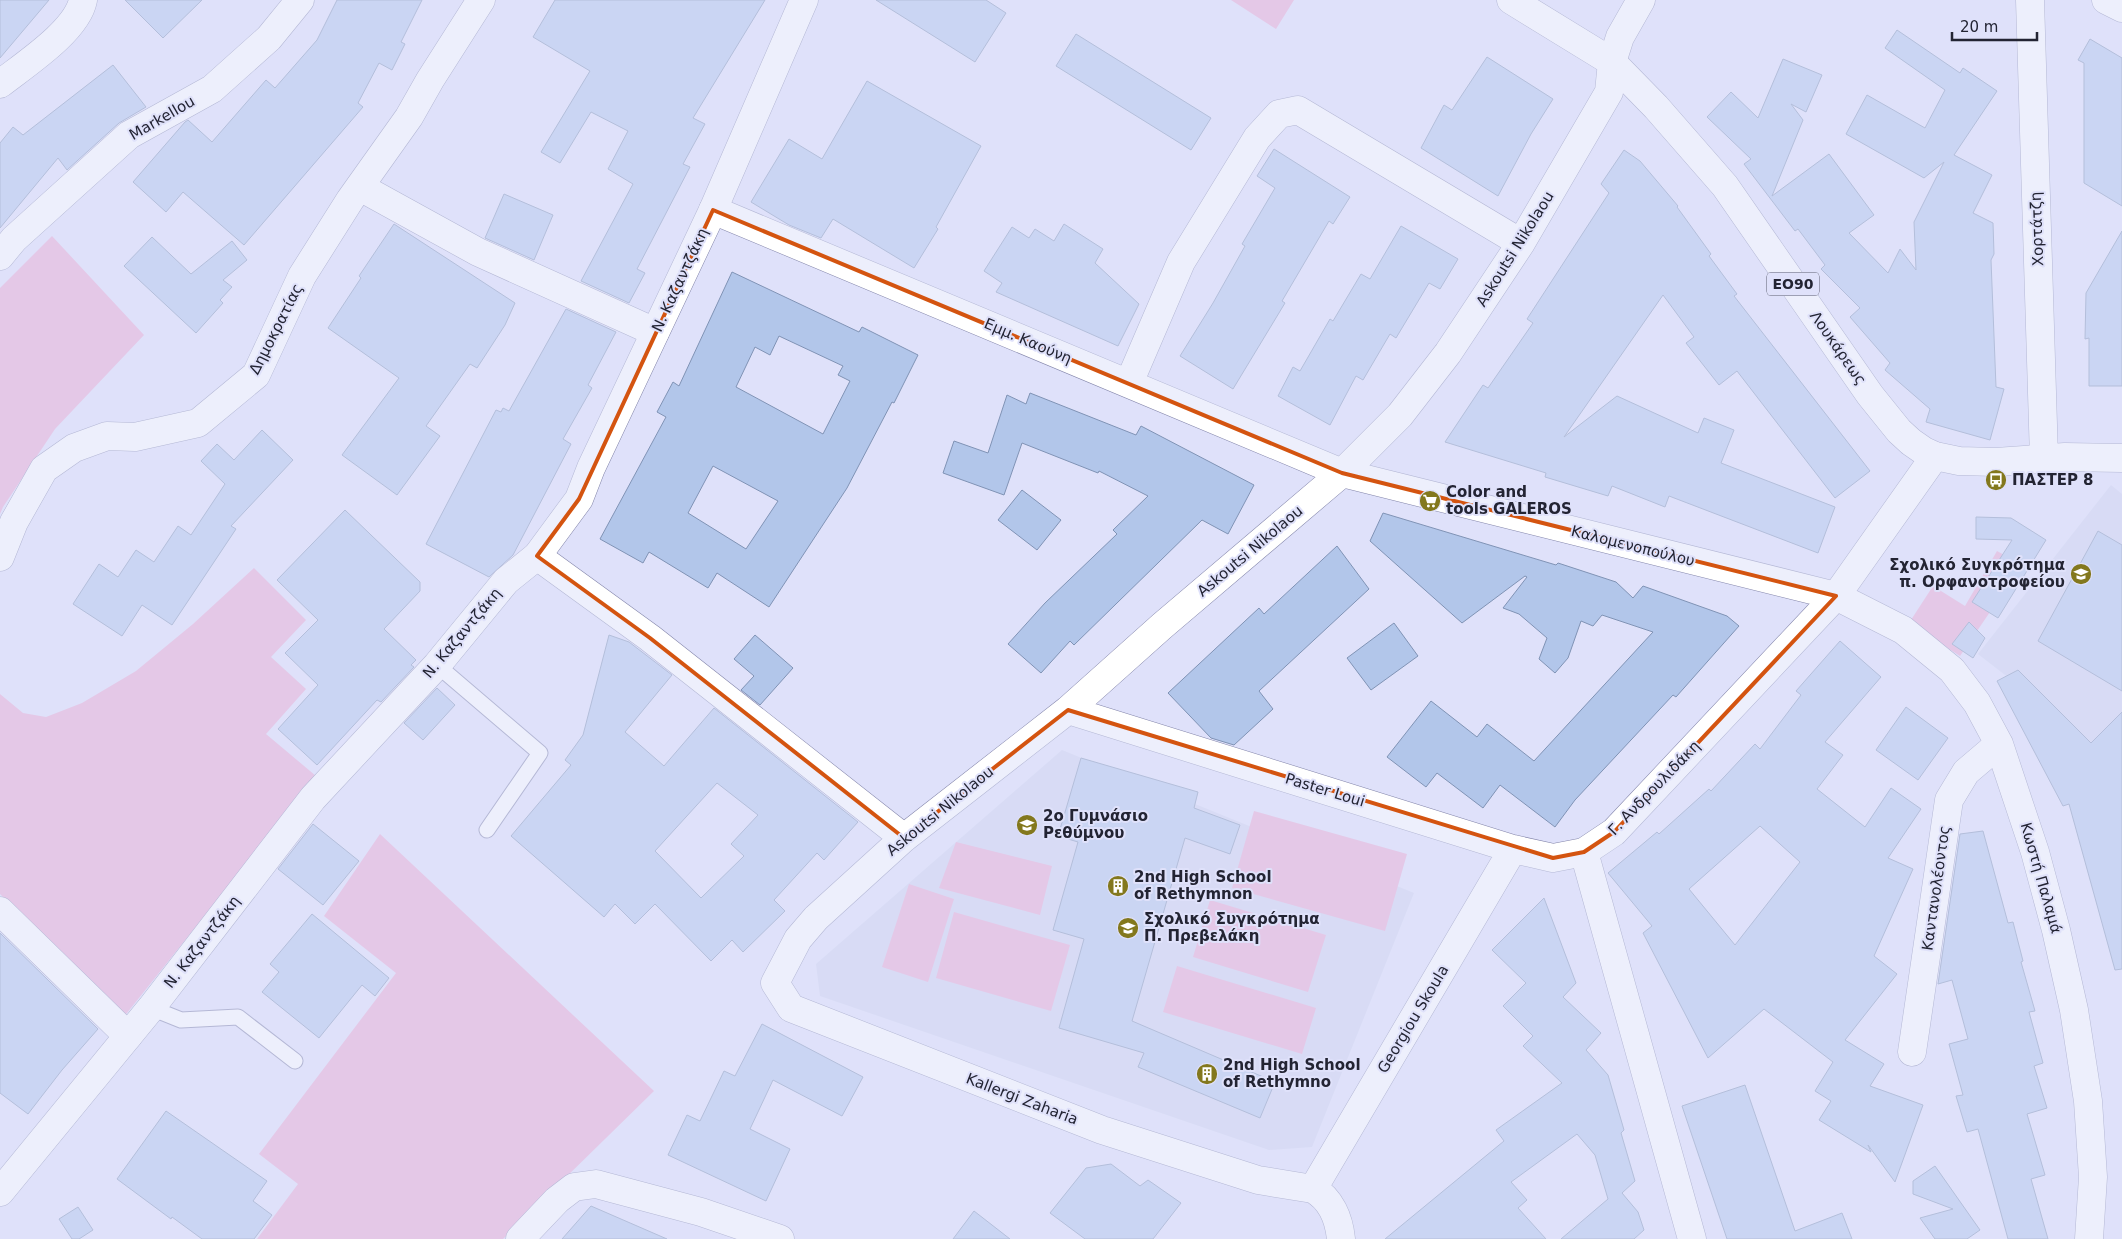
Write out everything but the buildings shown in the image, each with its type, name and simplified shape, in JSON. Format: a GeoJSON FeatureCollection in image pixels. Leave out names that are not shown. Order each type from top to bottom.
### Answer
{"type":"FeatureCollection","features":[{"type":"Feature","properties":{"kind":"street"},"geometry":{"type":"LineString","coordinates":[[0,84],[59,37],[81,9],[83,0]]}},
{"type":"Feature","properties":{"kind":"street","name":"Markellou"},"geometry":{"type":"LineString","coordinates":[[0,256],[14,239],[129,135],[212,89],[269,38],[300,0]]}},
{"type":"Feature","properties":{"kind":"street","name":"Δημοκρατίας"},"geometry":{"type":"LineString","coordinates":[[0,557],[14,522],[44,469],[74,448],[107,436],[135,437],[198,423],[256,375],[302,276],[350,200],[409,117],[430,80],[481,0]]}},
{"type":"Feature","properties":{"kind":"street","name":"Ν. Καζαντζάκη"},"geometry":{"type":"LineString","coordinates":[[0,1192],[151,1008],[313,798],[437,665],[506,581],[537,556],[579,499],[591,468],[714,210],[804,0]]}},
{"type":"Feature","properties":{"kind":"street","name":"ΕΟ90"},"geometry":{"type":"LineString","coordinates":[[1511,0],[1612,62]]}},
{"type":"Feature","properties":{"kind":"street","name":"Askoutsi Nikolaou"},"geometry":{"type":"LineString","coordinates":[[788,958],[798,939],[816,918],[904,838],[1068,710],[1162,626],[1342,474],[1400,415],[1448,353],[1521,243],[1609,92],[1612,62],[1620,37],[1641,0]]}},
{"type":"Feature","properties":{"kind":"street","name":"Χορτάτζη"},"geometry":{"type":"LineString","coordinates":[[2030,0],[2044,458]]}},
{"type":"Feature","properties":{"kind":"street"},"geometry":{"type":"LineString","coordinates":[[2106,0],[2122,8]]}},
{"type":"Feature","properties":{"kind":"street","name":"Λουκάρεως"},"geometry":{"type":"LineString","coordinates":[[1612,62],[1656,107],[1725,186],[1870,395],[1899,431],[1924,451],[1959,462],[1996,462],[2044,458],[2122,458]]}},
{"type":"Feature","properties":{"kind":"street"},"geometry":{"type":"LineString","coordinates":[[1129,383],[1181,262],[1257,138],[1280,114],[1298,110],[1521,243]]}},
{"type":"Feature","properties":{"kind":"street"},"geometry":{"type":"LineString","coordinates":[[360,187],[478,252],[655,332]]}},
{"type":"Feature","properties":{"kind":"street","name":"Εμμ. Καούνη"},"geometry":{"type":"LineString","coordinates":[[714,210],[1342,474]]}},
{"type":"Feature","properties":{"kind":"street","name":"Γ. Ανδρουλιδάκη"},"geometry":{"type":"LineString","coordinates":[[1584,852],[1614,832],[1836,596],[1935,456]]}},
{"type":"Feature","properties":{"kind":"street","name":"Καλομενοπούλου"},"geometry":{"type":"LineString","coordinates":[[1342,474],[1836,596]]}},
{"type":"Feature","properties":{"kind":"street"},"geometry":{"type":"LineString","coordinates":[[537,556],[650,638],[904,838]]}},
{"type":"Feature","properties":{"kind":"street","name":"Κωστή Παλαμά"},"geometry":{"type":"LineString","coordinates":[[1836,596],[1903,630],[1952,670],[1977,703],[1999,744],[2035,852],[2056,930],[2074,1010],[2088,1101],[2093,1177],[2090,1239]]}},
{"type":"Feature","properties":{"kind":"street","name":"Paster Loui"},"geometry":{"type":"LineString","coordinates":[[1068,710],[1513,849],[1553,858],[1584,852]]}},
{"type":"Feature","properties":{"kind":"street","name":"Καντανολέοντος"},"geometry":{"type":"LineString","coordinates":[[1912,1052],[1949,800],[1966,772],[1999,744]]}},
{"type":"Feature","properties":{"kind":"street","name":"Georgiou Skoula"},"geometry":{"type":"LineString","coordinates":[[1313,1188],[1513,849]]}},
{"type":"Feature","properties":{"kind":"street"},"geometry":{"type":"LineString","coordinates":[[1584,852],[1692,1239]]}},
{"type":"Feature","properties":{"kind":"street"},"geometry":{"type":"LineString","coordinates":[[0,911],[128,1036]]}},
{"type":"Feature","properties":{"kind":"street","name":"Kallergi Zaharia"},"geometry":{"type":"LineString","coordinates":[[788,958],[775,982],[791,1008],[1102,1130],[1258,1180],[1313,1188]]}},
{"type":"Feature","properties":{"kind":"street"},"geometry":{"type":"LineString","coordinates":[[520,1239],[557,1200],[574,1187],[596,1184],[701,1212],[780,1239]]}},
{"type":"Feature","properties":{"kind":"street"},"geometry":{"type":"LineString","coordinates":[[1313,1188],[1327,1199],[1332,1208],[1342,1239]]}},
{"type":"Feature","properties":{"kind":"lane"},"geometry":{"type":"LineString","coordinates":[[437,665],[540,753],[487,830]]}},
{"type":"Feature","properties":{"kind":"lane"},"geometry":{"type":"LineString","coordinates":[[151,1008],[181,1020],[238,1016],[295,1061]]}},
{"type":"Feature","properties":{"kind":"highlighted area"},"geometry":{"type":"Polygon","coordinates":[[[713,210],[1342,473],[1836,596],[1614,832],[1584,852],[1553,858],[1068,710],[904,838],[650,638],[537,556],[579,499],[713,210]]]}},
{"type":"Feature","properties":{"kind":"shaded area"},"geometry":{"type":"Polygon","coordinates":[[[1231,0],[1294,0],[1276,29],[1231,0]]]}},
{"type":"Feature","properties":{"kind":"shaded area"},"geometry":{"type":"Polygon","coordinates":[[[52,236],[144,335],[55,429],[0,514],[0,288],[52,236]]]}},
{"type":"Feature","properties":{"kind":"shaded area","name":"Σχολικό Συγκρότημα π. Ορφανοτροφείου"},"geometry":{"type":"Polygon","coordinates":[[[2111,485],[2122,494],[2122,766],[1978,654],[2111,485]]]}},
{"type":"Feature","properties":{"kind":"shaded area"},"geometry":{"type":"Polygon","coordinates":[[[1997,551],[2022,565],[1960,656],[1909,623],[1933,586],[1965,606],[1997,551]]]}},
{"type":"Feature","properties":{"kind":"shaded area"},"geometry":{"type":"Polygon","coordinates":[[[254,568],[306,620],[271,657],[306,689],[266,734],[316,776],[123,1018],[0,894],[0,694],[23,713],[46,717],[82,703],[136,671],[193,624],[254,568]]]}},
{"type":"Feature","properties":{"kind":"shaded area","name":"Σχολικό Συγκρότημα Π. Πρεβελάκη"},"geometry":{"type":"Polygon","coordinates":[[[1062,750],[1414,893],[1312,1147],[1269,1150],[820,996],[816,964],[1062,750]]]}},
{"type":"Feature","properties":{"kind":"shaded area"},"geometry":{"type":"Polygon","coordinates":[[[1254,811],[1407,854],[1385,931],[1232,888],[1254,811]]]}},
{"type":"Feature","properties":{"kind":"shaded area"},"geometry":{"type":"Polygon","coordinates":[[[380,834],[654,1091],[503,1239],[257,1239],[298,1184],[259,1154],[396,973],[324,916],[380,834]]]}},
{"type":"Feature","properties":{"kind":"shaded area"},"geometry":{"type":"Polygon","coordinates":[[[956,842],[1052,866],[1040,915],[939,888],[956,842]]]}},
{"type":"Feature","properties":{"kind":"shaded area"},"geometry":{"type":"Polygon","coordinates":[[[909,884],[954,899],[928,982],[882,967],[909,884]]]}},
{"type":"Feature","properties":{"kind":"shaded area"},"geometry":{"type":"Polygon","coordinates":[[[1210,900],[1326,935],[1308,992],[1193,957],[1210,900]]]}},
{"type":"Feature","properties":{"kind":"shaded area"},"geometry":{"type":"Polygon","coordinates":[[[954,912],[1070,945],[1051,1011],[936,978],[954,912]]]}},
{"type":"Feature","properties":{"kind":"shaded area"},"geometry":{"type":"Polygon","coordinates":[[[1177,966],[1316,1008],[1302,1054],[1163,1012],[1177,966]]]}},
{"type":"Feature","properties":{"kind":"place","name":"ΠΑΣΤΕΡ 8"},"geometry":{"type":"Point","coordinates":[1996,480]}},
{"type":"Feature","properties":{"kind":"place","name":"Color and tools GALEROS"},"geometry":{"type":"Point","coordinates":[1430,501]}},
{"type":"Feature","properties":{"kind":"place","name":"Σχολικό Συγκρότημα π. Ορφανοτροφείου"},"geometry":{"type":"Point","coordinates":[2081,574]}},
{"type":"Feature","properties":{"kind":"place","name":"2ο Γυμνάσιο Ρεθύμνου"},"geometry":{"type":"Point","coordinates":[1027,825]}},
{"type":"Feature","properties":{"kind":"place","name":"2nd High School of Rethymnon"},"geometry":{"type":"Point","coordinates":[1118,886]}},
{"type":"Feature","properties":{"kind":"place","name":"Σχολικό Συγκρότημα Π. Πρεβελάκη"},"geometry":{"type":"Point","coordinates":[1128,928]}},
{"type":"Feature","properties":{"kind":"place","name":"2nd High School of Rethymno"},"geometry":{"type":"Point","coordinates":[1207,1074]}}]}
